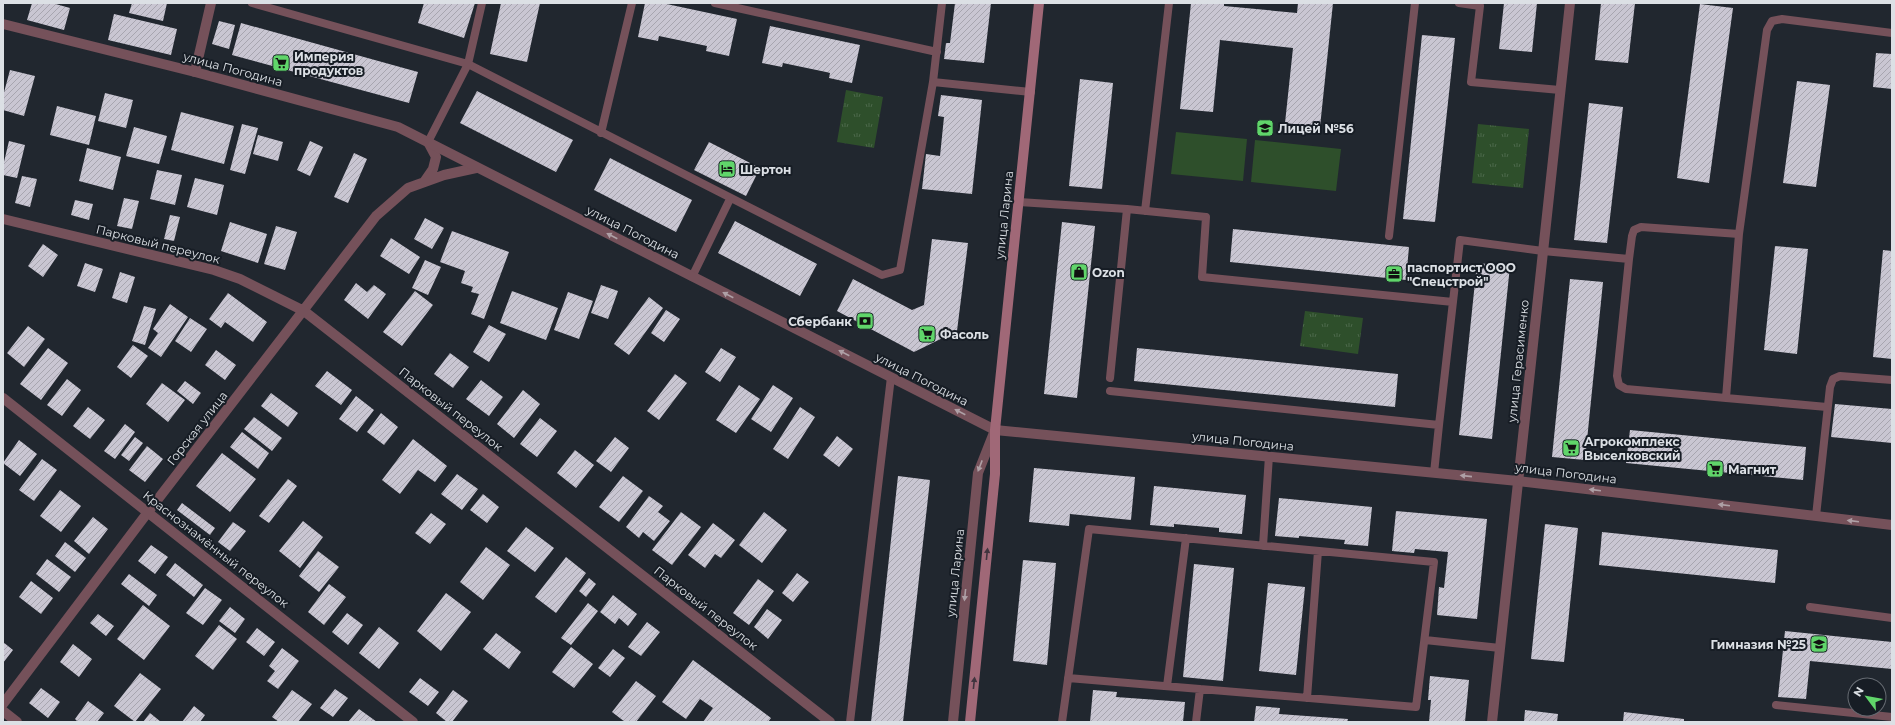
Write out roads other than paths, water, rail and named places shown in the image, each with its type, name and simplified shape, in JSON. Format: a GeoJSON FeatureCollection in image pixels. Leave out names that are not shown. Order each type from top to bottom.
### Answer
{"type":"FeatureCollection","features":[{"type":"Feature","properties":{"kind":"main road","name":"улица Ларина"},"geometry":{"type":"LineString","coordinates":[[970,722],[995,474],[995,430],[1039,3]]}},
{"type":"Feature","properties":{"kind":"street"},"geometry":{"type":"LineString","coordinates":[[195,72],[212,3]]}},
{"type":"Feature","properties":{"kind":"street","name":"улица Герасименко"},"geometry":{"type":"LineString","coordinates":[[1492,722],[1570,3]]}},
{"type":"Feature","properties":{"kind":"street","name":"улица Погодина"},"geometry":{"type":"LineString","coordinates":[[3,24],[195,72],[398,127],[476,168],[995,430],[1518,481],[1892,525]]}},
{"type":"Feature","properties":{"kind":"street"},"geometry":{"type":"LineString","coordinates":[[424,182],[433,169],[436,157],[428,142]]}},
{"type":"Feature","properties":{"kind":"street","name":"Горская улица"},"geometry":{"type":"LineString","coordinates":[[3,704],[148,512],[376,216],[408,188],[444,175],[476,168]]}},
{"type":"Feature","properties":{"kind":"street","name":"Парковый переулок"},"geometry":{"type":"LineString","coordinates":[[3,219],[214,270],[240,279],[304,311],[830,722]]}},
{"type":"Feature","properties":{"kind":"street","name":"Краснознамённый переулок"},"geometry":{"type":"LineString","coordinates":[[3,398],[413,722]]}},
{"type":"Feature","properties":{"kind":"street","name":"улица Ларина"},"geometry":{"type":"LineString","coordinates":[[953,722],[978,473],[995,430]]}},
{"type":"Feature","properties":{"kind":"street"},"geometry":{"type":"LineString","coordinates":[[3,711],[17,722]]}},
{"type":"Feature","properties":{"kind":"lane"},"geometry":{"type":"LineString","coordinates":[[252,3],[468,64],[730,199],[882,275],[900,270],[933,82],[942,3]]}},
{"type":"Feature","properties":{"kind":"lane"},"geometry":{"type":"LineString","coordinates":[[428,142],[468,64],[482,3]]}},
{"type":"Feature","properties":{"kind":"lane"},"geometry":{"type":"LineString","coordinates":[[601,133],[632,3]]}},
{"type":"Feature","properties":{"kind":"lane"},"geometry":{"type":"LineString","coordinates":[[715,3],[937,52]]}},
{"type":"Feature","properties":{"kind":"lane"},"geometry":{"type":"LineString","coordinates":[[1144,211],[1169,3]]}},
{"type":"Feature","properties":{"kind":"lane"},"geometry":{"type":"LineString","coordinates":[[1389,236],[1415,3]]}},
{"type":"Feature","properties":{"kind":"lane"},"geometry":{"type":"LineString","coordinates":[[1459,3],[1480,4],[1471,82],[1560,90]]}},
{"type":"Feature","properties":{"kind":"lane"},"geometry":{"type":"LineString","coordinates":[[1726,398],[1739,234],[1767,30],[1772,21],[1782,19],[1892,33]]}},
{"type":"Feature","properties":{"kind":"lane"},"geometry":{"type":"LineString","coordinates":[[933,82],[1031,92]]}},
{"type":"Feature","properties":{"kind":"lane"},"geometry":{"type":"LineString","coordinates":[[692,277],[730,199]]}},
{"type":"Feature","properties":{"kind":"lane"},"geometry":{"type":"LineString","coordinates":[[1019,202],[1127,209],[1206,217],[1202,277],[1453,302]]}},
{"type":"Feature","properties":{"kind":"lane"},"geometry":{"type":"LineString","coordinates":[[1110,378],[1127,209]]}},
{"type":"Feature","properties":{"kind":"lane"},"geometry":{"type":"LineString","coordinates":[[1739,234],[1641,227],[1634,230],[1629,259],[1617,376],[1619,385],[1626,389],[1828,407]]}},
{"type":"Feature","properties":{"kind":"lane"},"geometry":{"type":"LineString","coordinates":[[1434,473],[1460,240],[1543,251],[1629,259]]}},
{"type":"Feature","properties":{"kind":"lane"},"geometry":{"type":"LineString","coordinates":[[1816,516],[1828,407],[1831,383],[1833,379],[1840,376],[1892,380]]}},
{"type":"Feature","properties":{"kind":"lane"},"geometry":{"type":"LineString","coordinates":[[850,722],[891,378]]}},
{"type":"Feature","properties":{"kind":"lane"},"geometry":{"type":"LineString","coordinates":[[1110,391],[1439,425]]}},
{"type":"Feature","properties":{"kind":"lane"},"geometry":{"type":"LineString","coordinates":[[1263,546],[1269,456]]}},
{"type":"Feature","properties":{"kind":"lane"},"geometry":{"type":"LineString","coordinates":[[1062,722],[1068,678],[1089,529],[1434,562],[1416,707],[1068,678]]}},
{"type":"Feature","properties":{"kind":"lane"},"geometry":{"type":"LineString","coordinates":[[1167,686],[1186,538]]}},
{"type":"Feature","properties":{"kind":"lane"},"geometry":{"type":"LineString","coordinates":[[1307,698],[1318,551]]}},
{"type":"Feature","properties":{"kind":"lane"},"geometry":{"type":"LineString","coordinates":[[1810,607],[1892,618]]}},
{"type":"Feature","properties":{"kind":"lane"},"geometry":{"type":"LineString","coordinates":[[1425,640],[1500,648]]}},
{"type":"Feature","properties":{"kind":"lane"},"geometry":{"type":"LineString","coordinates":[[1196,722],[1200,689]]}},
{"type":"Feature","properties":{"kind":"lane"},"geometry":{"type":"LineString","coordinates":[[1776,705],[1892,717]]}},
{"type":"Feature","properties":{"kind":"place","name":"Империя продуктов"},"geometry":{"type":"Point","coordinates":[281,63]}},
{"type":"Feature","properties":{"kind":"place","name":"Лицей №56"},"geometry":{"type":"Point","coordinates":[1265,128]}},
{"type":"Feature","properties":{"kind":"place","name":"Шертон"},"geometry":{"type":"Point","coordinates":[727,169]}},
{"type":"Feature","properties":{"kind":"place","name":"Ozon"},"geometry":{"type":"Point","coordinates":[1079,272]}},
{"type":"Feature","properties":{"kind":"place","name":"паспортист ООО \"Спецстрой\""},"geometry":{"type":"Point","coordinates":[1394,274]}},
{"type":"Feature","properties":{"kind":"place","name":"Сбербанк"},"geometry":{"type":"Point","coordinates":[865,321]}},
{"type":"Feature","properties":{"kind":"place","name":"Фасоль"},"geometry":{"type":"Point","coordinates":[927,334]}},
{"type":"Feature","properties":{"kind":"place","name":"Агрокомплекс Выселковский"},"geometry":{"type":"Point","coordinates":[1571,448]}},
{"type":"Feature","properties":{"kind":"place","name":"Магнит"},"geometry":{"type":"Point","coordinates":[1715,469]}},
{"type":"Feature","properties":{"kind":"place","name":"Гимназия №25"},"geometry":{"type":"Point","coordinates":[1819,644]}}]}
